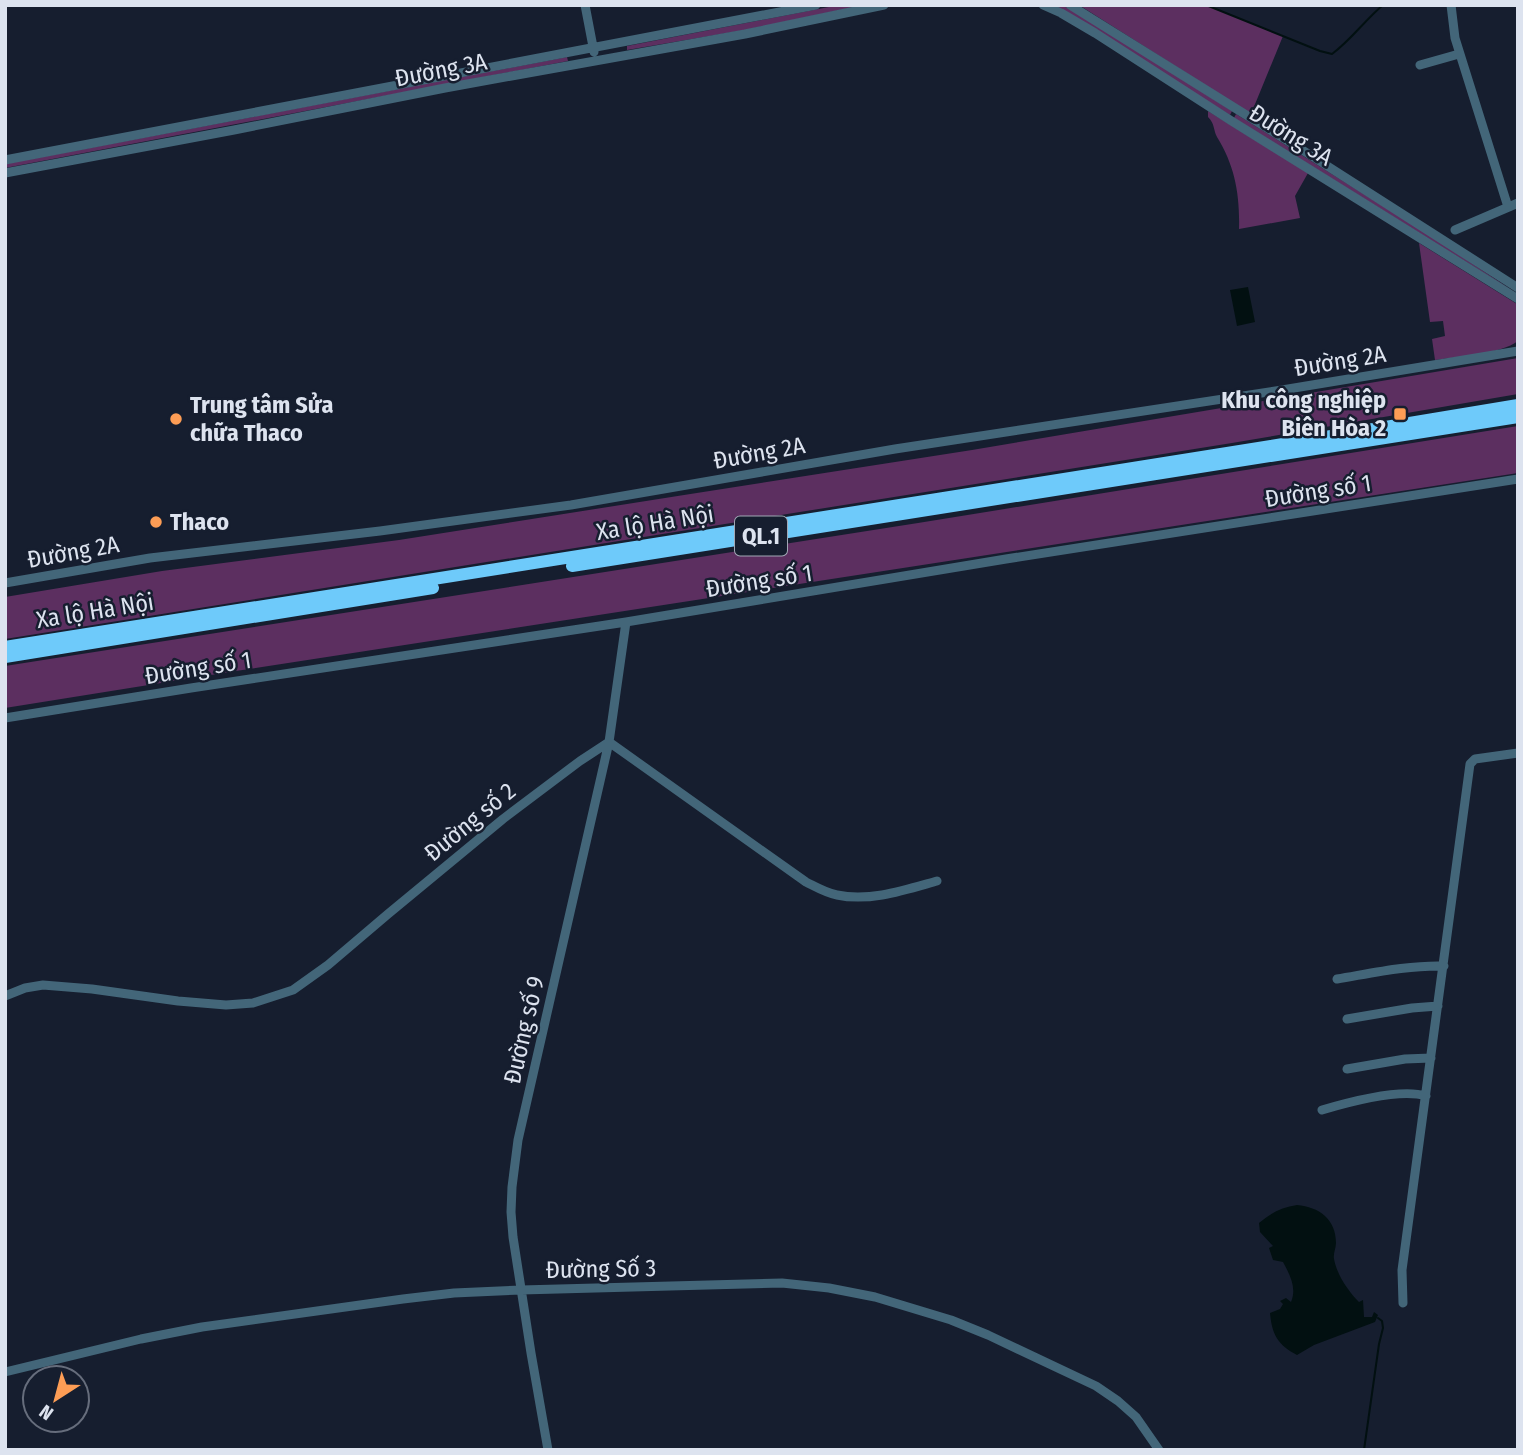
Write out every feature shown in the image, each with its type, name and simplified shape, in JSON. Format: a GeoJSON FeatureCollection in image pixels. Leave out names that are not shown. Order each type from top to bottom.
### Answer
{"type":"FeatureCollection","features":[{"type":"Feature","properties":{"kind":"highway","name":"Xa lộ Hà Nội"},"geometry":{"type":"LineString","coordinates":[[5,647],[1518,405]]}},
{"type":"Feature","properties":{"kind":"highway","name":"Xa lộ Hà Nội"},"geometry":{"type":"LineString","coordinates":[[5,657],[1518,417]]}},
{"type":"Feature","properties":{"kind":"street"},"geometry":{"type":"LineString","coordinates":[[585,5],[596,60]]}},
{"type":"Feature","properties":{"kind":"street","name":"Đường 3A"},"geometry":{"type":"LineString","coordinates":[[5,160],[816,5]]}},
{"type":"Feature","properties":{"kind":"street","name":"Đường 3A"},"geometry":{"type":"LineString","coordinates":[[5,173],[445,88],[745,34],[884,5]]}},
{"type":"Feature","properties":{"kind":"street","name":"Đường 3A"},"geometry":{"type":"LineString","coordinates":[[1043,5],[1095,33],[1518,299]]}},
{"type":"Feature","properties":{"kind":"street","name":"Đường 3A"},"geometry":{"type":"LineString","coordinates":[[1070,5],[1518,288]]}},
{"type":"Feature","properties":{"kind":"street"},"geometry":{"type":"LineString","coordinates":[[1451,5],[1459,54],[1508,207]]}},
{"type":"Feature","properties":{"kind":"street"},"geometry":{"type":"LineString","coordinates":[[1420,65],[1459,54]]}},
{"type":"Feature","properties":{"kind":"street"},"geometry":{"type":"LineString","coordinates":[[1230,120],[1236,109]]}},
{"type":"Feature","properties":{"kind":"street"},"geometry":{"type":"LineString","coordinates":[[1455,229],[1518,203]]}},
{"type":"Feature","properties":{"kind":"street"},"geometry":{"type":"LineString","coordinates":[[1500,354],[1518,344]]}},
{"type":"Feature","properties":{"kind":"street","name":"Đường 2A"},"geometry":{"type":"LineString","coordinates":[[5,583],[150,558],[570,505],[895,449],[1518,351]]}},
{"type":"Feature","properties":{"kind":"street","name":"Đường số 1"},"geometry":{"type":"LineString","coordinates":[[5,718],[626,622],[1518,478]]}},
{"type":"Feature","properties":{"kind":"street","name":"Đường số 9"},"geometry":{"type":"LineString","coordinates":[[548,1450],[521,1290],[511,1212],[512,1187],[518,1140],[609,742],[626,622]]}},
{"type":"Feature","properties":{"kind":"street"},"geometry":{"type":"LineString","coordinates":[[609,742],[806,882],[823,891],[853,898],[878,896],[937,881]]}},
{"type":"Feature","properties":{"kind":"street","name":"Đường số 2"},"geometry":{"type":"LineString","coordinates":[[5,996],[43,985],[226,1005],[253,1003],[293,990],[328,965],[503,819],[609,742]]}},
{"type":"Feature","properties":{"kind":"street"},"geometry":{"type":"LineString","coordinates":[[1402,1303],[1402,1270],[1470,764],[1475,760],[1518,753]]}},
{"type":"Feature","properties":{"kind":"street"},"geometry":{"type":"LineString","coordinates":[[1337,979],[1414,967],[1444,966]]}},
{"type":"Feature","properties":{"kind":"street"},"geometry":{"type":"LineString","coordinates":[[1347,1018],[1438,1006]]}},
{"type":"Feature","properties":{"kind":"street"},"geometry":{"type":"LineString","coordinates":[[1347,1069],[1405,1059],[1431,1058]]}},
{"type":"Feature","properties":{"kind":"street"},"geometry":{"type":"LineString","coordinates":[[1322,1110],[1402,1093],[1426,1096]]}},
{"type":"Feature","properties":{"kind":"street","name":"Đường Số 3"},"geometry":{"type":"LineString","coordinates":[[5,1372],[207,1326],[454,1293],[782,1283],[875,1297],[951,1320],[1022,1350],[1096,1386],[1118,1401],[1136,1417],[1159,1450]]}},
{"type":"Feature","properties":{"kind":"shaded area"},"geometry":{"type":"Polygon","coordinates":[[[839,5],[864,5],[745,30],[627,50],[627,46],[839,5]]]}},
{"type":"Feature","properties":{"kind":"shaded area"},"geometry":{"type":"Polygon","coordinates":[[[1053,5],[1062,5],[1082,16],[1232,111],[1230,115],[1053,5]]]}},
{"type":"Feature","properties":{"kind":"shaded area"},"geometry":{"type":"Polygon","coordinates":[[[1079,5],[1206,5],[1283,36],[1251,114],[1079,5]]]}},
{"type":"Feature","properties":{"kind":"shaded area"},"geometry":{"type":"Polygon","coordinates":[[[567,57],[568,61],[5,168],[5,164],[567,57]]]}},
{"type":"Feature","properties":{"kind":"shaded area"},"geometry":{"type":"Polygon","coordinates":[[[1208,111],[1308,173],[1295,196],[1300,218],[1239,229],[1235,181],[1228,159],[1208,117],[1208,111]]]}},
{"type":"Feature","properties":{"kind":"shaded area"},"geometry":{"type":"Polygon","coordinates":[[[1236,114],[1440,242],[1513,291],[1234,118],[1236,114]]]}},
{"type":"Feature","properties":{"kind":"shaded area"},"geometry":{"type":"Polygon","coordinates":[[[1419,243],[1517,304],[1518,341],[1490,352],[1435,360],[1432,339],[1445,336],[1443,321],[1430,322],[1419,243]]]}},
{"type":"Feature","properties":{"kind":"shaded area"},"geometry":{"type":"Polygon","coordinates":[[[1248,287],[1255,322],[1237,326],[1230,290],[1248,287]]]}},
{"type":"Feature","properties":{"kind":"shaded area"},"geometry":{"type":"Polygon","coordinates":[[[1518,358],[1518,394],[1232,443],[5,639],[5,597],[162,571],[399,540],[972,450],[1518,358]]]}},
{"type":"Feature","properties":{"kind":"shaded area"},"geometry":{"type":"Polygon","coordinates":[[[1518,426],[1518,473],[5,708],[5,666],[1518,426]]]}},
{"type":"Feature","properties":{"kind":"shaded area"},"geometry":{"type":"Polygon","coordinates":[[[1297,1205],[1312,1208],[1329,1221],[1335,1235],[1334,1259],[1340,1277],[1359,1302],[1363,1300],[1364,1317],[1372,1317],[1374,1312],[1378,1315],[1375,1322],[1314,1345],[1297,1355],[1281,1343],[1272,1327],[1270,1313],[1280,1309],[1283,1304],[1280,1301],[1286,1298],[1291,1302],[1293,1287],[1283,1262],[1273,1260],[1269,1248],[1273,1246],[1260,1232],[1259,1223],[1277,1211],[1297,1205]]]}},
{"type":"Feature","properties":{"kind":"waterway"},"geometry":{"type":"LineString","coordinates":[[1206,5],[1332,54],[1383,5]]}},
{"type":"Feature","properties":{"kind":"waterway"},"geometry":{"type":"LineString","coordinates":[[1364,1450],[1383,1328],[1382,1321],[1378,1318]]}},
{"type":"Feature","properties":{"kind":"place","name":"Khu công nghiệp Biên Hòa 2"},"geometry":{"type":"Point","coordinates":[1400,414]}},
{"type":"Feature","properties":{"kind":"place","name":"Trung tâm Sửa chữa Thaco"},"geometry":{"type":"Point","coordinates":[176,419]}},
{"type":"Feature","properties":{"kind":"place","name":"Thaco"},"geometry":{"type":"Point","coordinates":[156,522]}}]}
